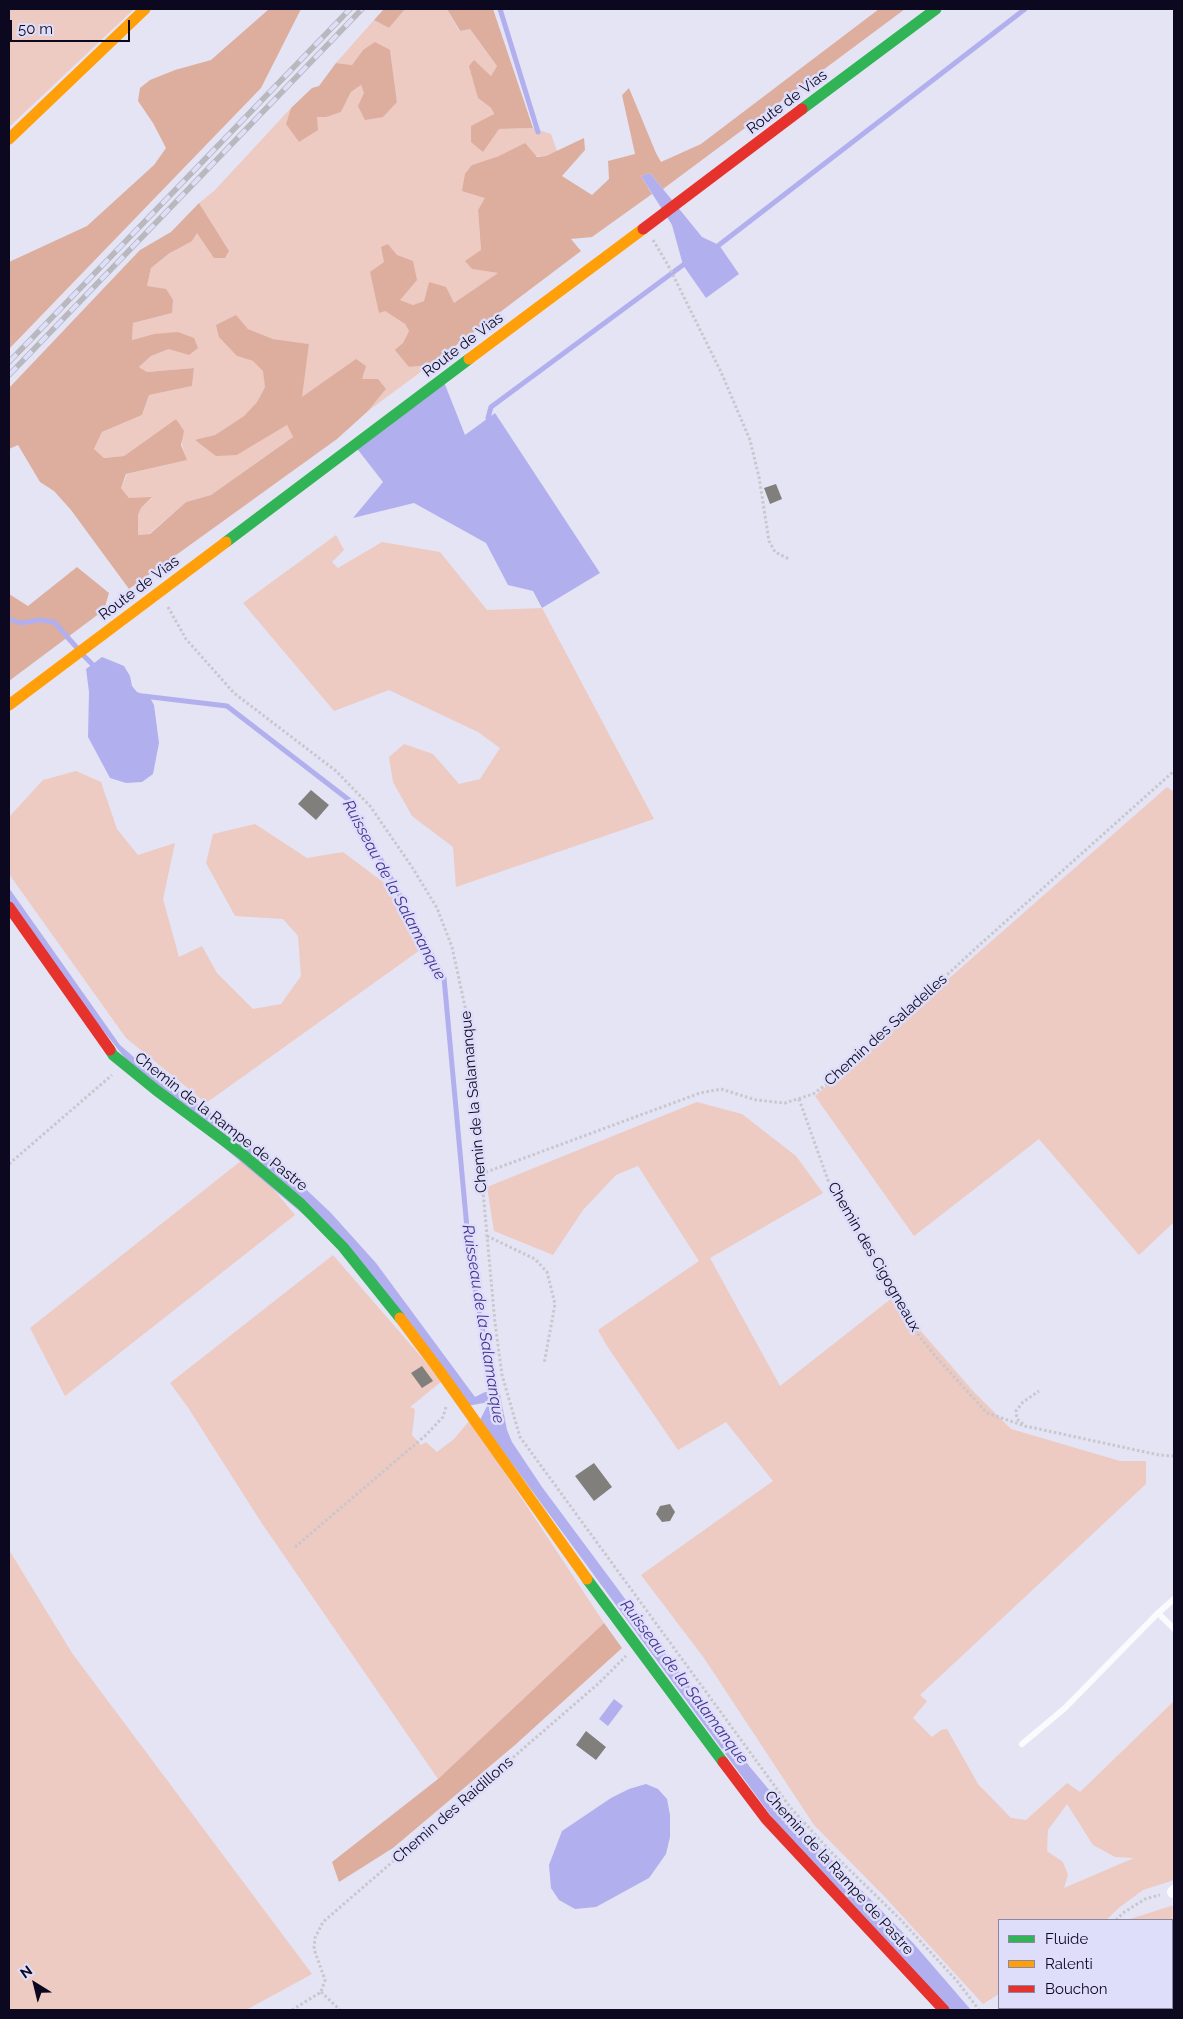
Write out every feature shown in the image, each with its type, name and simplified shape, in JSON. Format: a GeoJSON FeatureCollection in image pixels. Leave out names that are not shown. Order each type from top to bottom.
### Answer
{"type":"FeatureCollection","features":[{"type":"Feature","properties":{"kind":"street"},"geometry":{"type":"LineString","coordinates":[[9,139],[145,9]]}},
{"type":"Feature","properties":{"kind":"street","name":"Route de Vias"},"geometry":{"type":"LineString","coordinates":[[9,704],[936,9]]}},
{"type":"Feature","properties":{"kind":"street","name":"Chemin de la Rampe de Pastre"},"geometry":{"type":"LineString","coordinates":[[9,907],[113,1055],[156,1090],[242,1154],[301,1204],[343,1247],[381,1293],[451,1387],[574,1561],[766,1819],[944,2010]]}},
{"type":"Feature","properties":{"kind":"lane"},"geometry":{"type":"LineString","coordinates":[[1022,1744],[1065,1708],[1174,1599]]}},
{"type":"Feature","properties":{"kind":"lane"},"geometry":{"type":"LineString","coordinates":[[1158,1613],[1174,1629]]}},
{"type":"Feature","properties":{"kind":"path"},"geometry":{"type":"LineString","coordinates":[[648,225],[720,372],[750,440],[759,476],[768,541],[775,552],[789,559]]}},
{"type":"Feature","properties":{"kind":"path","name":"Chemin de la Salamanque"},"geometry":{"type":"LineString","coordinates":[[157,593],[174,616],[186,639],[234,693],[336,771],[370,806],[412,866],[437,908],[452,946],[467,1016],[495,1323],[502,1376],[520,1437],[790,1807],[831,1852],[900,1920],[956,1981],[979,2010]]}},
{"type":"Feature","properties":{"kind":"path","name":"Chemin des Saladelles"},"geometry":{"type":"LineString","coordinates":[[481,1174],[700,1093],[721,1089],[756,1100],[785,1103],[813,1094],[838,1076],[976,948],[1174,772]]}},
{"type":"Feature","properties":{"kind":"path"},"geometry":{"type":"LineString","coordinates":[[1170,776],[1174,781]]}},
{"type":"Feature","properties":{"kind":"path"},"geometry":{"type":"LineString","coordinates":[[9,1164],[124,1064]]}},
{"type":"Feature","properties":{"kind":"path","name":"Chemin des Cigogneaux"},"geometry":{"type":"LineString","coordinates":[[799,1098],[833,1194],[898,1296],[908,1322],[936,1357],[988,1413],[1025,1426],[1159,1455],[1174,1456]]}},
{"type":"Feature","properties":{"kind":"path"},"geometry":{"type":"LineString","coordinates":[[487,1235],[535,1259],[547,1272],[555,1304],[544,1364]]}},
{"type":"Feature","properties":{"kind":"path"},"geometry":{"type":"LineString","coordinates":[[295,1547],[426,1435],[443,1416],[451,1387]]}},
{"type":"Feature","properties":{"kind":"path"},"geometry":{"type":"LineString","coordinates":[[1025,1426],[1016,1419],[1016,1411],[1022,1402],[1039,1390]]}},
{"type":"Feature","properties":{"kind":"path","name":"Chemin des Raidillons"},"geometry":{"type":"LineString","coordinates":[[321,1992],[325,1980],[314,1949],[315,1938],[323,1922],[599,1683],[637,1646]]}},
{"type":"Feature","properties":{"kind":"path"},"geometry":{"type":"LineString","coordinates":[[1117,1919],[1145,1899],[1173,1891]]}},
{"type":"Feature","properties":{"kind":"path"},"geometry":{"type":"LineString","coordinates":[[292,2010],[321,1992],[340,2010]]}},
{"type":"Feature","properties":{"kind":"shaded area"},"geometry":{"type":"Polygon","coordinates":[[[9,9],[134,9],[9,127],[9,9]]]}},
{"type":"Feature","properties":{"kind":"shaded area"},"geometry":{"type":"Polygon","coordinates":[[[269,9],[301,9],[261,88],[9,349],[9,262],[87,226],[154,165],[166,148],[153,123],[138,101],[140,88],[150,80],[175,70],[211,60],[269,9]]]}},
{"type":"Feature","properties":{"kind":"shaded area"},"geometry":{"type":"Polygon","coordinates":[[[384,9],[405,9],[389,28],[374,20],[384,9]]]}},
{"type":"Feature","properties":{"kind":"shaded area"},"geometry":{"type":"Polygon","coordinates":[[[405,9],[447,9],[459,31],[470,29],[497,66],[491,76],[474,61],[478,98],[491,108],[499,129],[533,128],[551,134],[557,151],[546,156],[499,156],[472,165],[486,198],[478,210],[481,251],[466,261],[472,269],[499,273],[454,303],[429,282],[424,301],[413,305],[399,300],[397,255],[388,244],[384,262],[385,311],[405,324],[409,331],[403,343],[409,367],[430,365],[368,411],[386,389],[301,397],[309,344],[273,339],[248,329],[235,315],[237,356],[253,361],[264,371],[265,387],[257,402],[244,416],[215,435],[195,441],[237,455],[287,425],[293,437],[211,495],[186,502],[149,534],[138,535],[138,515],[141,508],[152,498],[129,498],[121,488],[127,474],[186,460],[176,419],[124,456],[104,458],[94,449],[102,432],[142,415],[149,395],[192,386],[194,368],[147,372],[139,367],[151,356],[169,349],[154,334],[132,340],[133,323],[172,313],[147,286],[151,268],[197,233],[229,252],[199,203],[214,191],[291,108],[286,124],[341,112],[351,92],[361,85],[364,93],[397,102],[390,50],[363,50],[352,65],[336,63],[374,20],[389,28],[405,9]]]}},
{"type":"Feature","properties":{"kind":"shaded area"},"geometry":{"type":"Polygon","coordinates":[[[447,9],[493,9],[533,128],[499,129],[483,152],[471,142],[471,126],[494,114],[491,108],[478,98],[469,66],[474,60],[491,76],[497,66],[470,29],[460,31],[447,9]]]}},
{"type":"Feature","properties":{"kind":"shaded area"},"geometry":{"type":"Polygon","coordinates":[[[879,9],[905,9],[663,189],[650,173],[641,176],[652,194],[592,237],[571,239],[581,251],[430,365],[409,367],[395,350],[403,343],[409,331],[405,324],[385,311],[379,313],[370,272],[384,262],[381,247],[388,244],[397,255],[413,261],[417,280],[400,300],[413,305],[424,301],[429,282],[446,287],[454,303],[498,273],[472,269],[465,261],[481,250],[478,210],[485,198],[462,191],[465,174],[472,165],[499,156],[525,143],[537,157],[546,156],[584,138],[585,150],[562,176],[592,195],[609,179],[608,161],[635,154],[622,95],[629,88],[661,162],[701,144],[879,9]]]}},
{"type":"Feature","properties":{"kind":"shaded area"},"geometry":{"type":"Polygon","coordinates":[[[375,42],[390,50],[397,102],[383,117],[365,120],[358,106],[364,93],[361,85],[351,92],[341,112],[326,117],[317,117],[318,130],[299,142],[286,124],[291,108],[312,88],[319,86],[336,63],[352,65],[363,50],[375,42]]]}},
{"type":"Feature","properties":{"kind":"shaded area"},"geometry":{"type":"Polygon","coordinates":[[[199,203],[229,251],[225,258],[214,258],[197,233],[192,241],[170,253],[151,268],[147,286],[166,289],[173,300],[172,313],[133,323],[132,340],[154,334],[178,332],[194,338],[198,348],[189,355],[169,349],[151,356],[139,367],[147,372],[194,368],[192,386],[149,395],[142,415],[102,432],[94,449],[104,458],[124,456],[176,419],[184,431],[181,445],[187,460],[126,474],[121,488],[129,498],[152,497],[141,508],[138,515],[138,535],[150,534],[186,502],[211,495],[293,437],[287,425],[237,455],[216,456],[195,440],[215,435],[244,416],[257,402],[265,387],[263,371],[253,361],[237,356],[219,337],[216,325],[236,315],[248,329],[273,339],[309,344],[302,397],[356,359],[366,366],[362,379],[378,379],[386,389],[368,411],[337,439],[129,589],[71,510],[54,491],[40,482],[18,445],[9,449],[9,388],[140,250],[171,232],[199,203]]]}},
{"type":"Feature","properties":{"kind":"shaded area"},"geometry":{"type":"Polygon","coordinates":[[[336,535],[344,550],[332,562],[338,568],[382,542],[440,552],[487,610],[542,608],[654,819],[456,887],[453,847],[412,816],[393,782],[389,757],[404,744],[433,754],[459,784],[480,779],[500,748],[478,732],[389,690],[334,711],[243,603],[336,535]]]}},
{"type":"Feature","properties":{"kind":"shaded area"},"geometry":{"type":"Polygon","coordinates":[[[77,567],[109,593],[104,610],[9,681],[9,594],[28,606],[77,567]]]}},
{"type":"Feature","properties":{"kind":"shaded area"},"geometry":{"type":"Polygon","coordinates":[[[76,771],[101,782],[117,829],[138,855],[175,843],[163,899],[179,957],[202,946],[217,973],[253,1009],[281,1004],[301,976],[298,936],[283,919],[235,916],[206,863],[213,834],[255,824],[307,858],[343,852],[387,885],[420,950],[206,1103],[126,1038],[9,874],[9,817],[43,780],[76,771]]]}},
{"type":"Feature","properties":{"kind":"shaded area"},"geometry":{"type":"Polygon","coordinates":[[[1167,787],[1174,792],[1174,1222],[1139,1255],[1039,1139],[914,1236],[815,1096],[1167,787]]]}},
{"type":"Feature","properties":{"kind":"shaded area"},"geometry":{"type":"Polygon","coordinates":[[[697,1102],[742,1114],[796,1156],[823,1193],[710,1258],[780,1386],[892,1298],[974,1392],[1011,1429],[1120,1461],[1146,1461],[1146,1484],[920,1695],[927,1701],[913,1718],[932,1737],[941,1730],[947,1729],[978,1784],[1011,1818],[1026,1820],[1067,1783],[1080,1792],[1174,1701],[1174,1880],[1143,1890],[1107,1919],[998,1919],[998,1995],[983,2004],[884,1896],[814,1825],[704,1658],[641,1575],[773,1481],[726,1422],[678,1450],[598,1330],[699,1261],[638,1166],[616,1175],[583,1210],[553,1255],[494,1231],[487,1187],[697,1102]],[[1067,1804],[1048,1830],[1047,1851],[1063,1862],[1068,1875],[1064,1888],[1134,1858],[1115,1857],[1093,1845],[1067,1804]]]}},
{"type":"Feature","properties":{"kind":"shaded area"},"geometry":{"type":"Polygon","coordinates":[[[242,1160],[270,1185],[295,1215],[65,1396],[30,1328],[242,1160]]]}},
{"type":"Feature","properties":{"kind":"shaded area"},"geometry":{"type":"Polygon","coordinates":[[[333,1255],[442,1381],[410,1407],[415,1409],[412,1435],[421,1445],[426,1442],[437,1452],[454,1439],[470,1420],[604,1623],[438,1779],[263,1525],[187,1406],[170,1383],[333,1255]]]}},
{"type":"Feature","properties":{"kind":"shaded area"},"geometry":{"type":"Polygon","coordinates":[[[9,1550],[72,1653],[312,1974],[246,2010],[9,2010],[9,1550]]]}},
{"type":"Feature","properties":{"kind":"shaded area"},"geometry":{"type":"Polygon","coordinates":[[[604,1623],[622,1648],[515,1745],[393,1848],[339,1882],[332,1862],[438,1779],[604,1623]]]}},
{"type":"Feature","properties":{"kind":"shaded area"},"geometry":{"type":"Polygon","coordinates":[[[1174,1905],[1174,2010],[1036,2010],[1173,2009],[1173,1919],[1130,1919],[1174,1905]]]}},
{"type":"Feature","properties":{"kind":"water"},"geometry":{"type":"Polygon","coordinates":[[[650,173],[702,237],[719,245],[739,274],[706,298],[683,265],[672,225],[641,176],[650,173]]]}},
{"type":"Feature","properties":{"kind":"water"},"geometry":{"type":"Polygon","coordinates":[[[444,382],[465,435],[495,413],[600,573],[542,608],[533,591],[508,585],[486,543],[414,503],[353,518],[383,482],[355,446],[444,382]]]}},
{"type":"Feature","properties":{"kind":"water"},"geometry":{"type":"Polygon","coordinates":[[[102,657],[124,666],[130,676],[132,686],[137,692],[149,696],[154,705],[159,743],[153,774],[142,782],[126,783],[110,778],[88,737],[89,692],[86,669],[102,657]]]}},
{"type":"Feature","properties":{"kind":"water"},"geometry":{"type":"Polygon","coordinates":[[[9,888],[120,1045],[159,1079],[235,1130],[294,1178],[331,1213],[376,1263],[475,1397],[485,1392],[500,1394],[507,1430],[512,1442],[542,1487],[750,1767],[800,1827],[914,1944],[971,2010],[949,2010],[788,1839],[480,1420],[489,1402],[467,1406],[361,1263],[139,1076],[9,911],[9,888]]]}},
{"type":"Feature","properties":{"kind":"water"},"geometry":{"type":"Polygon","coordinates":[[[614,1699],[623,1706],[608,1726],[599,1719],[614,1699]]]}},
{"type":"Feature","properties":{"kind":"water"},"geometry":{"type":"Polygon","coordinates":[[[646,1784],[658,1789],[667,1799],[670,1815],[670,1837],[666,1854],[649,1878],[596,1907],[575,1909],[559,1900],[551,1888],[549,1865],[562,1831],[611,1798],[629,1789],[646,1784]]]}},
{"type":"Feature","properties":{"kind":"building"},"geometry":{"type":"Polygon","coordinates":[[[776,484],[782,499],[770,504],[764,488],[776,484]]]}},
{"type":"Feature","properties":{"kind":"building"},"geometry":{"type":"Polygon","coordinates":[[[311,790],[329,805],[316,820],[298,804],[311,790]]]}},
{"type":"Feature","properties":{"kind":"building"},"geometry":{"type":"Polygon","coordinates":[[[422,1366],[433,1381],[422,1388],[411,1373],[422,1366]]]}},
{"type":"Feature","properties":{"kind":"building"},"geometry":{"type":"Polygon","coordinates":[[[594,1463],[612,1487],[594,1501],[575,1476],[594,1463]]]}},
{"type":"Feature","properties":{"kind":"building"},"geometry":{"type":"Polygon","coordinates":[[[670,1504],[675,1512],[670,1521],[662,1522],[656,1514],[660,1506],[670,1504]]]}},
{"type":"Feature","properties":{"kind":"building"},"geometry":{"type":"Polygon","coordinates":[[[586,1731],[606,1747],[596,1760],[576,1745],[586,1731]]]}},
{"type":"Feature","properties":{"kind":"waterway"},"geometry":{"type":"LineString","coordinates":[[500,9],[538,132]]}},
{"type":"Feature","properties":{"kind":"waterway"},"geometry":{"type":"LineString","coordinates":[[719,245],[1025,9]]}},
{"type":"Feature","properties":{"kind":"waterway"},"geometry":{"type":"LineString","coordinates":[[488,418],[491,407],[683,265]]}},
{"type":"Feature","properties":{"kind":"waterway"},"geometry":{"type":"LineString","coordinates":[[9,619],[21,623],[39,620],[54,622],[78,649]]}},
{"type":"Feature","properties":{"kind":"waterway","name":"Ruisseau de la Salamanque"},"geometry":{"type":"LineString","coordinates":[[83,655],[97,669]]}},
{"type":"Feature","properties":{"kind":"waterway","name":"Ruisseau de la Salamanque"},"geometry":{"type":"LineString","coordinates":[[143,696],[227,706],[349,800],[444,978],[470,1261],[495,1398]]}},
{"type":"Feature","properties":{"kind":"railway"},"geometry":{"type":"LineString","coordinates":[[9,362],[350,9]]}},
{"type":"Feature","properties":{"kind":"railway"},"geometry":{"type":"LineString","coordinates":[[9,375],[362,9]]}},
{"type":"Feature","properties":{"kind":"traffic: fast"},"geometry":{"type":"LineString","coordinates":[[802,109],[936,9]]}},
{"type":"Feature","properties":{"kind":"traffic: fast"},"geometry":{"type":"LineString","coordinates":[[226,542],[469,359]]}},
{"type":"Feature","properties":{"kind":"traffic: fast"},"geometry":{"type":"LineString","coordinates":[[110,1050],[113,1055],[156,1090],[242,1154],[301,1204],[343,1247],[400,1318]]}},
{"type":"Feature","properties":{"kind":"traffic: fast"},"geometry":{"type":"LineString","coordinates":[[587,1579],[723,1762]]}},
{"type":"Feature","properties":{"kind":"traffic: slow"},"geometry":{"type":"LineString","coordinates":[[9,139],[145,9]]}},
{"type":"Feature","properties":{"kind":"traffic: slow"},"geometry":{"type":"LineString","coordinates":[[469,359],[643,229]]}},
{"type":"Feature","properties":{"kind":"traffic: slow"},"geometry":{"type":"LineString","coordinates":[[9,705],[226,542]]}},
{"type":"Feature","properties":{"kind":"traffic: slow"},"geometry":{"type":"LineString","coordinates":[[400,1318],[587,1579]]}},
{"type":"Feature","properties":{"kind":"traffic: jam"},"geometry":{"type":"LineString","coordinates":[[643,229],[802,109]]}},
{"type":"Feature","properties":{"kind":"traffic: jam"},"geometry":{"type":"LineString","coordinates":[[9,907],[110,1050]]}},
{"type":"Feature","properties":{"kind":"traffic: jam"},"geometry":{"type":"LineString","coordinates":[[723,1762],[766,1819],[944,2010]]}}]}
